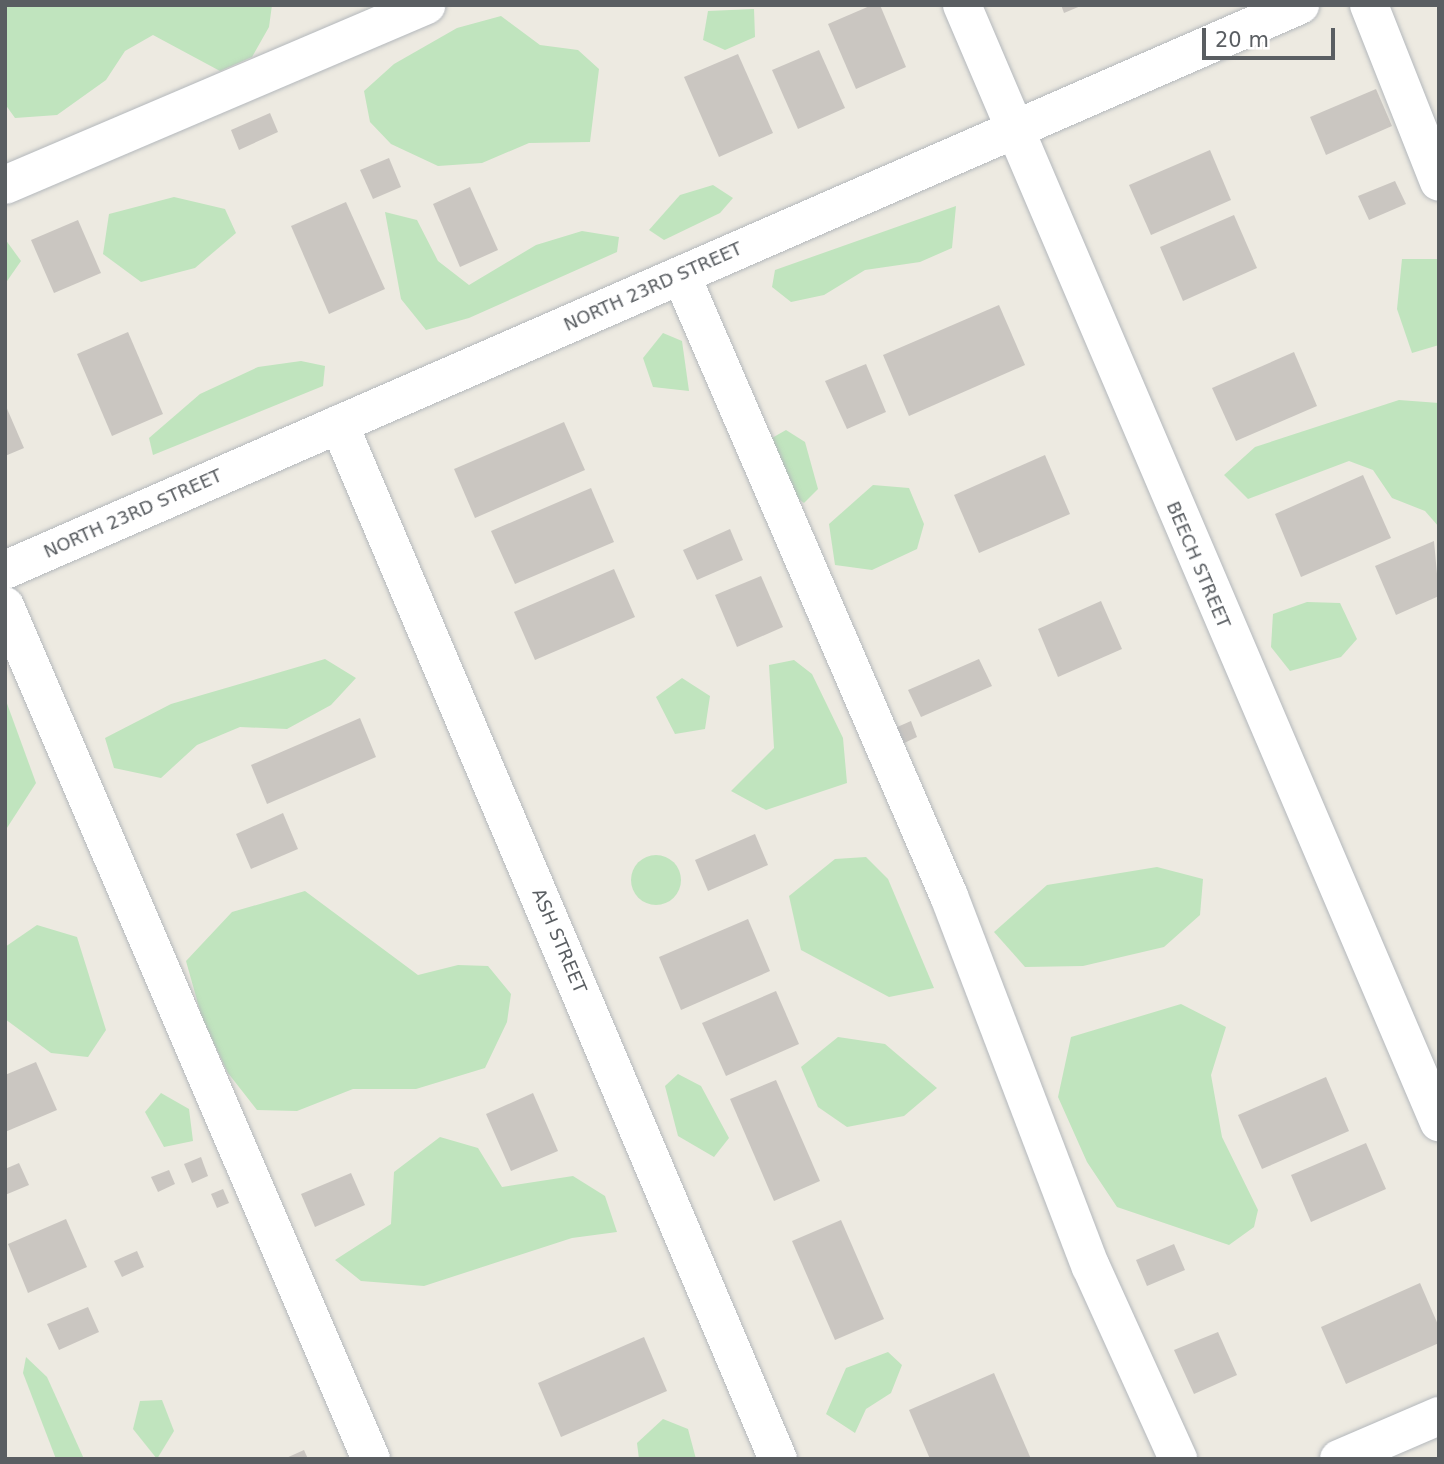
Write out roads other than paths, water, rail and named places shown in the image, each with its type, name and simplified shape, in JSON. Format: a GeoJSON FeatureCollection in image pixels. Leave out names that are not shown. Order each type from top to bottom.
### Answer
{"type":"FeatureCollection","features":[{"type":"Feature","properties":{"kind":"street"},"geometry":{"type":"LineString","coordinates":[[5,185],[426,5]]}},
{"type":"Feature","properties":{"kind":"street","name":"BEECH STREET"},"geometry":{"type":"LineString","coordinates":[[962,5],[1439,1122]]}},
{"type":"Feature","properties":{"kind":"street","name":"NORTH 23RD STREET"},"geometry":{"type":"LineString","coordinates":[[5,570],[1300,5]]}},
{"type":"Feature","properties":{"kind":"street"},"geometry":{"type":"LineString","coordinates":[[1369,5],[1439,182]]}},
{"type":"Feature","properties":{"kind":"street"},"geometry":{"type":"LineString","coordinates":[[681,275],[949,896],[1091,1267],[1178,1459]]}},
{"type":"Feature","properties":{"kind":"street","name":"ASH STREET"},"geometry":{"type":"LineString","coordinates":[[339,424],[778,1459]]}},
{"type":"Feature","properties":{"kind":"street"},"geometry":{"type":"LineString","coordinates":[[5,606],[371,1459]]}},
{"type":"Feature","properties":{"kind":"street"},"geometry":{"type":"LineString","coordinates":[[1339,1459],[1439,1416]]}}]}
